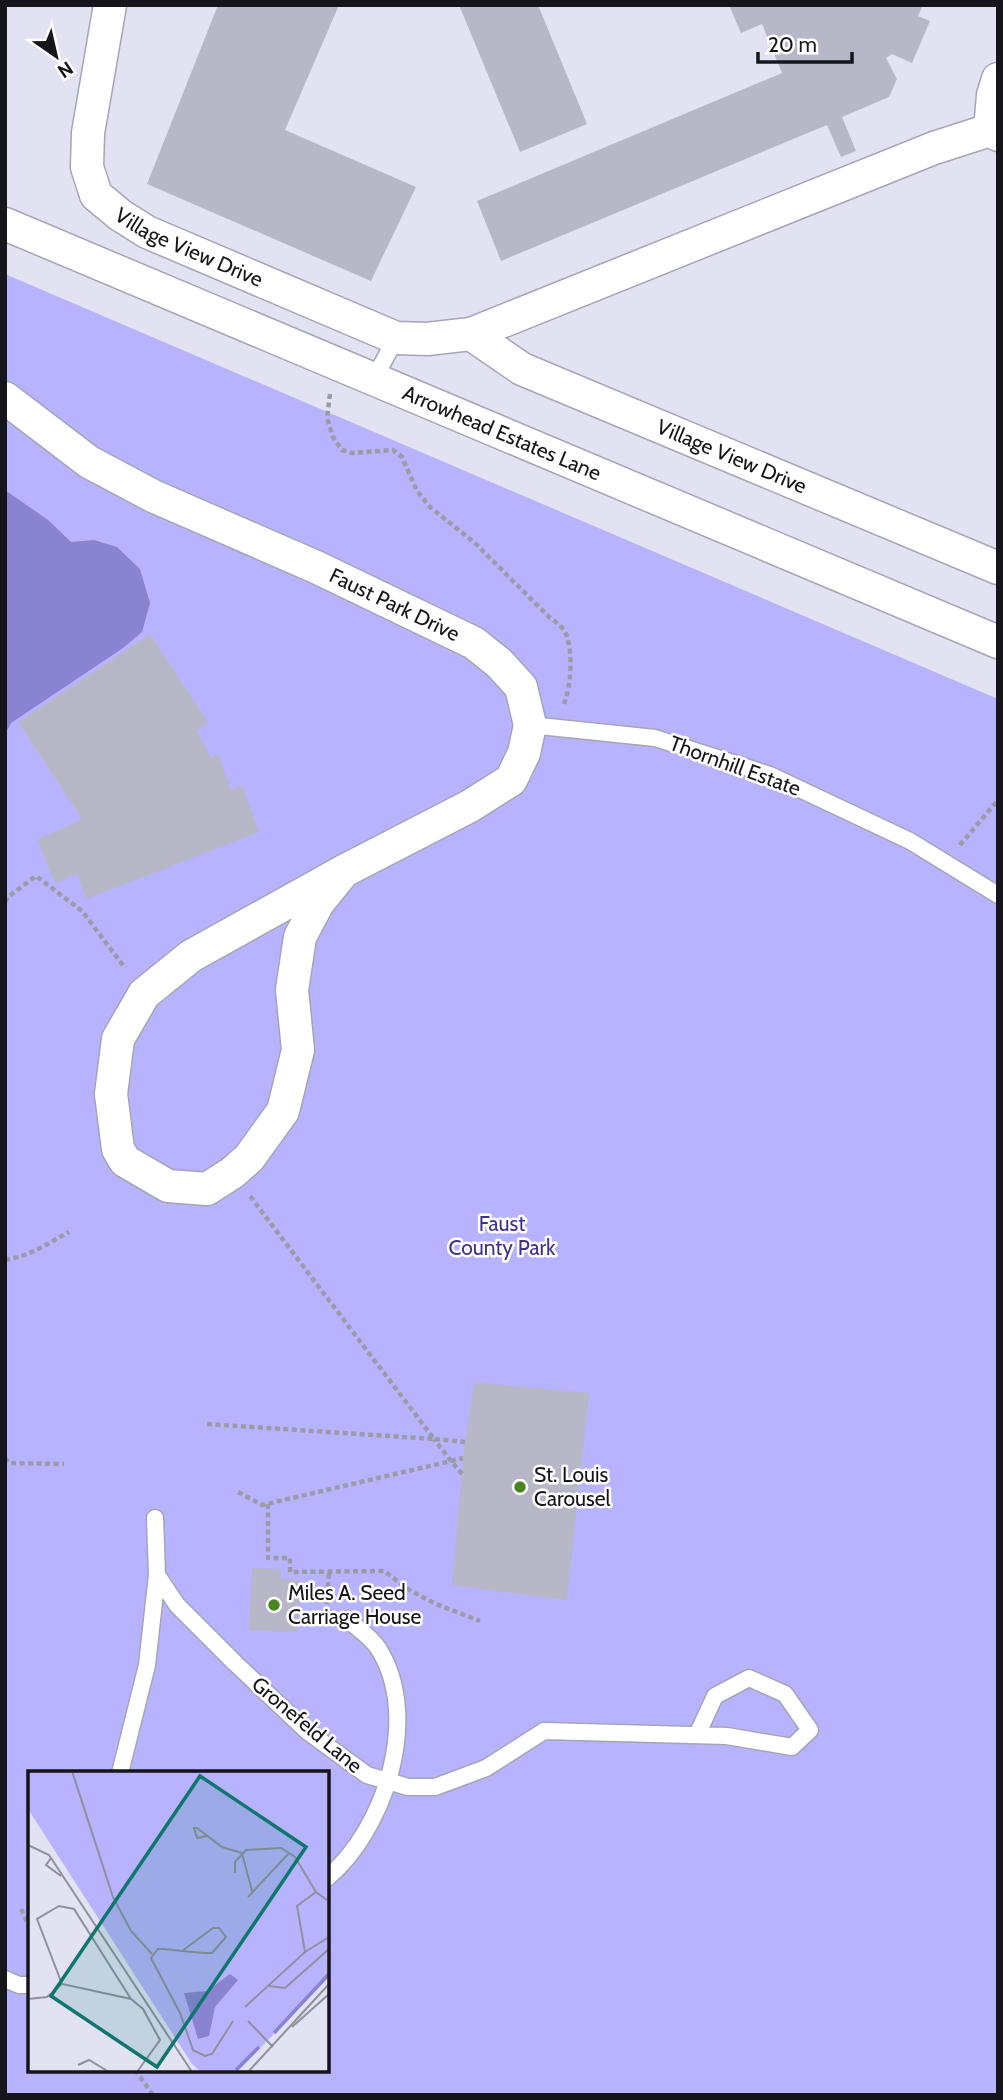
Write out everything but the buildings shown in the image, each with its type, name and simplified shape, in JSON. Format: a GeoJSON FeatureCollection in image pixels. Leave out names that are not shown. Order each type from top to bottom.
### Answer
{"type":"FeatureCollection","features":[{"type":"Feature","properties":{"kind":"street","name":"Village View Drive"},"geometry":{"type":"LineString","coordinates":[[110,5],[88,133],[87,167],[96,195],[147,232],[396,338],[427,339],[471,334],[934,148],[994,132]]}},
{"type":"Feature","properties":{"kind":"street"},"geometry":{"type":"LineString","coordinates":[[994,132],[993,94],[998,79]]}},
{"type":"Feature","properties":{"kind":"street","name":"Arrowhead Estates Lane"},"geometry":{"type":"LineString","coordinates":[[5,224],[998,642]]}},
{"type":"Feature","properties":{"kind":"street","name":"Village View Drive"},"geometry":{"type":"LineString","coordinates":[[471,334],[522,369],[998,568]]}},
{"type":"Feature","properties":{"kind":"street","name":"Faust Park Drive"},"geometry":{"type":"LineString","coordinates":[[5,398],[89,463],[153,496],[316,567],[474,643],[499,663],[521,687],[530,726],[524,752],[511,779],[470,806],[344,872],[191,956],[144,994],[118,1039],[111,1094],[118,1149],[125,1161],[168,1186],[206,1189],[232,1173],[248,1158],[282,1111],[298,1051],[292,989],[300,937],[318,903],[344,872]]}},
{"type":"Feature","properties":{"kind":"lane"},"geometry":{"type":"LineString","coordinates":[[374,379],[396,338]]}},
{"type":"Feature","properties":{"kind":"lane","name":"Thornhill Estate"},"geometry":{"type":"LineString","coordinates":[[530,726],[655,738],[770,775],[910,841],[998,895]]}},
{"type":"Feature","properties":{"kind":"lane"},"geometry":{"type":"LineString","coordinates":[[120,1771],[147,1665],[157,1575],[155,1518]]}},
{"type":"Feature","properties":{"kind":"lane","name":"Gronefeld Lane"},"geometry":{"type":"LineString","coordinates":[[157,1575],[177,1605],[307,1731],[367,1775],[387,1782],[408,1787],[435,1787],[486,1768],[544,1731],[727,1736],[792,1747],[810,1730],[785,1694],[749,1678],[715,1696],[697,1735]]}},
{"type":"Feature","properties":{"kind":"lane"},"geometry":{"type":"LineString","coordinates":[[329,1876],[345,1863],[374,1817],[387,1782],[399,1729],[396,1690],[378,1647],[347,1619]]}},
{"type":"Feature","properties":{"kind":"lane"},"geometry":{"type":"LineString","coordinates":[[5,1979],[28,1985]]}},
{"type":"Feature","properties":{"kind":"path"},"geometry":{"type":"LineString","coordinates":[[334,386],[328,397],[327,418],[333,438],[342,450],[352,453],[393,450],[402,457],[417,491],[430,507],[475,544],[559,624],[567,636],[570,674],[564,704]]}},
{"type":"Feature","properties":{"kind":"path"},"geometry":{"type":"LineString","coordinates":[[946,863],[998,800]]}},
{"type":"Feature","properties":{"kind":"path"},"geometry":{"type":"LineString","coordinates":[[5,902],[36,876],[82,911],[144,994]]}},
{"type":"Feature","properties":{"kind":"path"},"geometry":{"type":"LineString","coordinates":[[232,1173],[462,1474]]}},
{"type":"Feature","properties":{"kind":"path"},"geometry":{"type":"LineString","coordinates":[[5,1260],[21,1258],[42,1249],[69,1232]]}},
{"type":"Feature","properties":{"kind":"path"},"geometry":{"type":"LineString","coordinates":[[207,1424],[465,1441]]}},
{"type":"Feature","properties":{"kind":"path"},"geometry":{"type":"LineString","coordinates":[[5,1458],[9,1463],[64,1464]]}},
{"type":"Feature","properties":{"kind":"path"},"geometry":{"type":"LineString","coordinates":[[238,1492],[262,1505],[464,1458]]}},
{"type":"Feature","properties":{"kind":"path"},"geometry":{"type":"LineString","coordinates":[[268,1504],[268,1558],[290,1558],[290,1572],[384,1571],[405,1587],[436,1604],[480,1621]]}},
{"type":"Feature","properties":{"kind":"path"},"geometry":{"type":"LineString","coordinates":[[327,1619],[329,1572]]}},
{"type":"Feature","properties":{"kind":"path"},"geometry":{"type":"LineString","coordinates":[[21,1909],[28,1925]]}},
{"type":"Feature","properties":{"kind":"path"},"geometry":{"type":"LineString","coordinates":[[136,2072],[153,2095]]}},
{"type":"Feature","properties":{"kind":"green space","name":"Faust County Park"},"geometry":{"type":"Polygon","coordinates":[[[5,274],[998,699],[998,2095],[5,2095],[5,274]]]}},
{"type":"Feature","properties":{"kind":"shaded area"},"geometry":{"type":"Polygon","coordinates":[[[5,490],[48,520],[71,542],[94,540],[117,547],[140,569],[150,603],[142,632],[123,648],[11,723],[5,734],[5,490]]]}},
{"type":"Feature","properties":{"kind":"place","name":"St. Louis Carousel"},"geometry":{"type":"Point","coordinates":[520,1487]}},
{"type":"Feature","properties":{"kind":"place","name":"Miles A. Seed Carriage House"},"geometry":{"type":"Point","coordinates":[274,1605]}}]}
